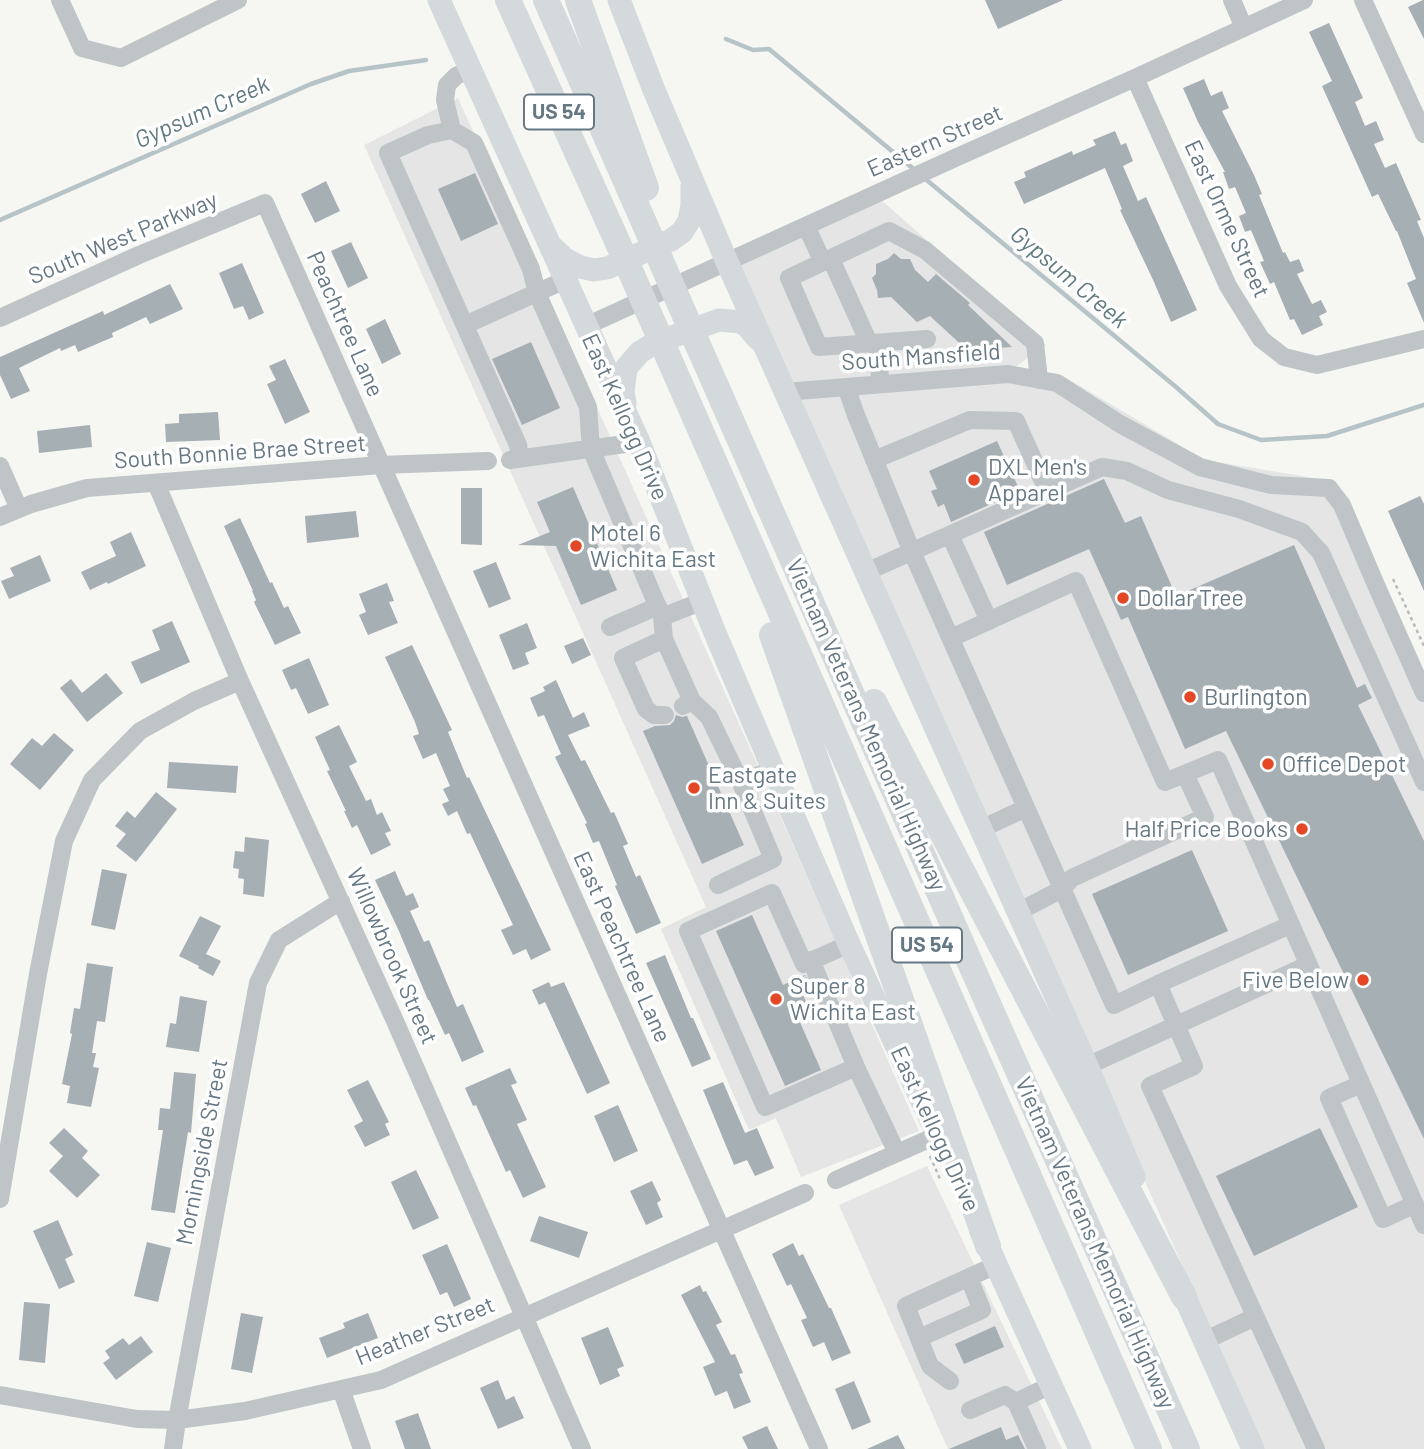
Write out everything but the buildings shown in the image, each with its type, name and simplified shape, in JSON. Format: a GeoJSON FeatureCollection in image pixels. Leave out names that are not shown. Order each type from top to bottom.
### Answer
{"type":"FeatureCollection","features":[{"type":"Feature","properties":{"kind":"highway"},"geometry":{"type":"LineString","coordinates":[[495,0],[589,177]]}},
{"type":"Feature","properties":{"kind":"highway","name":"Vietnam Veterans Memorial Highway"},"geometry":{"type":"LineString","coordinates":[[508,0],[589,177],[1149,1449]]}},
{"type":"Feature","properties":{"kind":"highway","name":"Vietnam Veterans Memorial Highway"},"geometry":{"type":"LineString","coordinates":[[546,0],[646,208],[726,406],[1187,1449]]}},
{"type":"Feature","properties":{"kind":"highway"},"geometry":{"type":"LineString","coordinates":[[578,0],[646,208]]}},
{"type":"Feature","properties":{"kind":"highway"},"geometry":{"type":"LineString","coordinates":[[704,442],[992,1256]]}},
{"type":"Feature","properties":{"kind":"highway"},"geometry":{"type":"LineString","coordinates":[[764,493],[1184,1297]]}},
{"type":"Feature","properties":{"kind":"main road","name":"East Kellogg Drive"},"geometry":{"type":"LineString","coordinates":[[439,0],[639,442],[773,769],[849,944],[1080,1449]]}},
{"type":"Feature","properties":{"kind":"main road"},"geometry":{"type":"LineString","coordinates":[[619,0],[727,262],[1087,1066],[1184,1297],[1253,1449]]}},
{"type":"Feature","properties":{"kind":"main road"},"geometry":{"type":"LineString","coordinates":[[550,245],[565,259],[580,267],[594,270],[607,268],[671,240],[682,232],[689,220],[692,180]]}},
{"type":"Feature","properties":{"kind":"main road"},"geometry":{"type":"LineString","coordinates":[[626,414],[623,392],[626,368],[640,352],[655,343],[719,320],[734,321],[747,326],[765,347]]}},
{"type":"Feature","properties":{"kind":"street"},"geometry":{"type":"LineString","coordinates":[[60,0],[82,48],[121,58],[238,0]]}},
{"type":"Feature","properties":{"kind":"street"},"geometry":{"type":"LineString","coordinates":[[1232,0],[1244,28]]}},
{"type":"Feature","properties":{"kind":"street","name":"Eastern Street"},"geometry":{"type":"LineString","coordinates":[[586,326],[1304,0]]}},
{"type":"Feature","properties":{"kind":"street"},"geometry":{"type":"LineString","coordinates":[[1363,0],[1424,134]]}},
{"type":"Feature","properties":{"kind":"street"},"geometry":{"type":"LineString","coordinates":[[452,130],[445,100],[447,85],[456,76],[470,69]]}},
{"type":"Feature","properties":{"kind":"street","name":"East Orme Street"},"geometry":{"type":"LineString","coordinates":[[1135,78],[1228,286],[1261,339],[1284,357],[1317,365],[1424,338]]}},
{"type":"Feature","properties":{"kind":"street"},"geometry":{"type":"LineString","coordinates":[[639,442],[591,449],[515,459],[518,445],[388,153],[428,135],[452,130],[474,143],[531,269],[537,293],[588,407],[591,449],[660,612],[664,639],[687,703],[709,717],[773,859],[718,885]]}},
{"type":"Feature","properties":{"kind":"street","name":"South West Parkway"},"geometry":{"type":"LineString","coordinates":[[0,318],[139,255],[265,203]]}},
{"type":"Feature","properties":{"kind":"street","name":"Peachtree Lane"},"geometry":{"type":"LineString","coordinates":[[265,203],[381,465]]}},
{"type":"Feature","properties":{"kind":"street"},"geometry":{"type":"LineString","coordinates":[[806,226],[872,343],[881,384]]}},
{"type":"Feature","properties":{"kind":"street"},"geometry":{"type":"LineString","coordinates":[[927,339],[819,347],[789,278],[889,231],[925,250],[1035,343],[1039,380]]}},
{"type":"Feature","properties":{"kind":"street"},"geometry":{"type":"LineString","coordinates":[[464,326],[565,280]]}},
{"type":"Feature","properties":{"kind":"street","name":"South Mansfield"},"geometry":{"type":"LineString","coordinates":[[785,392],[1008,374],[1058,383],[1120,424],[1200,467],[1271,485],[1329,488],[1342,505],[1424,693]]}},
{"type":"Feature","properties":{"kind":"street"},"geometry":{"type":"LineString","coordinates":[[846,387],[912,552],[1114,1005],[1290,925]]}},
{"type":"Feature","properties":{"kind":"street"},"geometry":{"type":"LineString","coordinates":[[874,460],[970,420],[1016,421],[1047,490]]}},
{"type":"Feature","properties":{"kind":"street","name":"South Bonnie Brae Street"},"geometry":{"type":"LineString","coordinates":[[0,517],[87,488],[381,465],[488,461]]}},
{"type":"Feature","properties":{"kind":"street","name":"East Peachtree Lane"},"geometry":{"type":"LineString","coordinates":[[381,465],[819,1449]]}},
{"type":"Feature","properties":{"kind":"street"},"geometry":{"type":"LineString","coordinates":[[0,466],[19,509]]}},
{"type":"Feature","properties":{"kind":"street"},"geometry":{"type":"LineString","coordinates":[[866,572],[1102,467],[1127,471],[1168,490],[1240,509],[1302,532],[1321,553],[1424,782]]}},
{"type":"Feature","properties":{"kind":"street","name":"Willowbrook Street"},"geometry":{"type":"LineString","coordinates":[[156,483],[240,681],[341,901],[582,1449]]}},
{"type":"Feature","properties":{"kind":"street"},"geometry":{"type":"LineString","coordinates":[[950,534],[989,621]]}},
{"type":"Feature","properties":{"kind":"street"},"geometry":{"type":"LineString","coordinates":[[951,638],[1076,581],[1165,782],[1217,760],[1424,1225]]}},
{"type":"Feature","properties":{"kind":"street"},"geometry":{"type":"LineString","coordinates":[[610,627],[703,601]]}},
{"type":"Feature","properties":{"kind":"street"},"geometry":{"type":"LineString","coordinates":[[664,639],[624,658],[646,709],[654,715],[665,715]]}},
{"type":"Feature","properties":{"kind":"street"},"geometry":{"type":"LineString","coordinates":[[0,1199],[38,974],[64,841],[92,780],[140,731],[194,701],[240,681]]}},
{"type":"Feature","properties":{"kind":"street"},"geometry":{"type":"LineString","coordinates":[[741,783],[773,769]]}},
{"type":"Feature","properties":{"kind":"street"},"geometry":{"type":"LineString","coordinates":[[1018,912],[1062,889],[1072,878],[1205,817],[1185,774]]}},
{"type":"Feature","properties":{"kind":"street"},"geometry":{"type":"LineString","coordinates":[[981,829],[1026,808]]}},
{"type":"Feature","properties":{"kind":"street"},"geometry":{"type":"LineString","coordinates":[[828,1002],[819,1000],[772,893],[688,932],[765,1107],[856,1067]]}},
{"type":"Feature","properties":{"kind":"street","name":"Morningside Street"},"geometry":{"type":"LineString","coordinates":[[173,1449],[258,983],[279,940],[341,901]]}},
{"type":"Feature","properties":{"kind":"street"},"geometry":{"type":"LineString","coordinates":[[807,973],[849,944]]}},
{"type":"Feature","properties":{"kind":"street"},"geometry":{"type":"LineString","coordinates":[[1087,1066],[1308,965]]}},
{"type":"Feature","properties":{"kind":"street"},"geometry":{"type":"LineString","coordinates":[[807,973],[828,1002],[897,1153]]}},
{"type":"Feature","properties":{"kind":"street"},"geometry":{"type":"LineString","coordinates":[[1158,984],[1194,1066],[1150,1086],[1316,1449]]}},
{"type":"Feature","properties":{"kind":"street"},"geometry":{"type":"LineString","coordinates":[[1361,1084],[1329,1098],[1372,1195],[1383,1219],[1415,1204]]}},
{"type":"Feature","properties":{"kind":"street"},"geometry":{"type":"LineString","coordinates":[[836,1180],[938,1135]]}},
{"type":"Feature","properties":{"kind":"street","name":"Heather Street"},"geometry":{"type":"LineString","coordinates":[[0,1395],[136,1419],[177,1420],[245,1411],[381,1380],[805,1193]]}},
{"type":"Feature","properties":{"kind":"street"},"geometry":{"type":"LineString","coordinates":[[950,1381],[930,1366],[906,1306],[969,1278],[992,1256]]}},
{"type":"Feature","properties":{"kind":"street"},"geometry":{"type":"LineString","coordinates":[[919,1338],[982,1310],[969,1278]]}},
{"type":"Feature","properties":{"kind":"street"},"geometry":{"type":"LineString","coordinates":[[1204,1341],[1255,1317]]}},
{"type":"Feature","properties":{"kind":"street"},"geometry":{"type":"LineString","coordinates":[[1016,1402],[1051,1385]]}},
{"type":"Feature","properties":{"kind":"street"},"geometry":{"type":"LineString","coordinates":[[341,1390],[362,1449]]}},
{"type":"Feature","properties":{"kind":"street"},"geometry":{"type":"LineString","coordinates":[[970,1410],[1004,1395],[1016,1402],[1037,1449]]}},
{"type":"Feature","properties":{"kind":"shaded area"},"geometry":{"type":"Polygon","coordinates":[[[458,98],[919,1131],[801,1177],[776,1118],[749,1130],[661,929],[706,907],[364,145],[458,98]]]}},
{"type":"Feature","properties":{"kind":"shaded area"},"geometry":{"type":"Polygon","coordinates":[[[872,192],[1046,345],[1015,367],[1063,376],[1205,460],[1326,480],[1424,693],[1424,1449],[1264,1449],[733,256],[872,192]]]}},
{"type":"Feature","properties":{"kind":"shaded area"},"geometry":{"type":"Polygon","coordinates":[[[927,1166],[1062,1449],[948,1449],[839,1205],[927,1166]]]}},
{"type":"Feature","properties":{"kind":"waterway","name":"Gypsum Creek"},"geometry":{"type":"LineString","coordinates":[[726,39],[753,50],[769,49],[916,171]]}},
{"type":"Feature","properties":{"kind":"waterway","name":"Gypsum Creek"},"geometry":{"type":"LineString","coordinates":[[0,220],[311,84],[349,71],[426,60]]}},
{"type":"Feature","properties":{"kind":"waterway","name":"Gypsum Creek"},"geometry":{"type":"LineString","coordinates":[[923,177],[1218,424],[1261,440],[1327,436],[1424,405]]}},
{"type":"Feature","properties":{"kind":"tunnel"},"geometry":{"type":"LineString","coordinates":[[802,977],[808,991]]}},
{"type":"Feature","properties":{"kind":"place","name":"DXL Men's Apparel"},"geometry":{"type":"Point","coordinates":[974,480]}},
{"type":"Feature","properties":{"kind":"place","name":"Motel 6 Wichita East"},"geometry":{"type":"Point","coordinates":[576,546]}},
{"type":"Feature","properties":{"kind":"place","name":"Dollar Tree"},"geometry":{"type":"Point","coordinates":[1123,598]}},
{"type":"Feature","properties":{"kind":"place","name":"Burlington"},"geometry":{"type":"Point","coordinates":[1190,697]}},
{"type":"Feature","properties":{"kind":"place","name":"Office Depot"},"geometry":{"type":"Point","coordinates":[1268,764]}},
{"type":"Feature","properties":{"kind":"place","name":"Eastgate Inn & Suites"},"geometry":{"type":"Point","coordinates":[694,788]}},
{"type":"Feature","properties":{"kind":"place","name":"Half Price Books"},"geometry":{"type":"Point","coordinates":[1302,829]}},
{"type":"Feature","properties":{"kind":"place","name":"Five Below"},"geometry":{"type":"Point","coordinates":[1363,980]}},
{"type":"Feature","properties":{"kind":"place","name":"Super 8 Wichita East"},"geometry":{"type":"Point","coordinates":[776,999]}}]}
